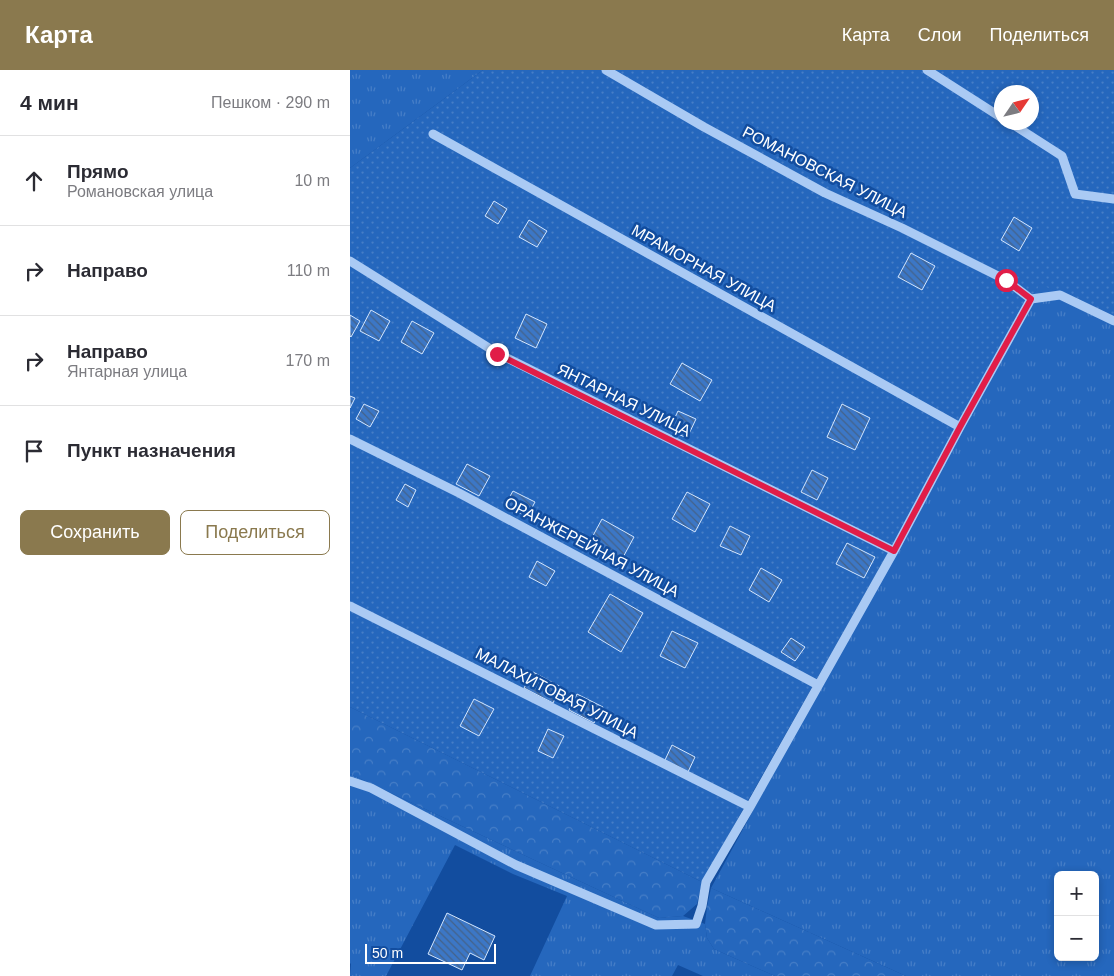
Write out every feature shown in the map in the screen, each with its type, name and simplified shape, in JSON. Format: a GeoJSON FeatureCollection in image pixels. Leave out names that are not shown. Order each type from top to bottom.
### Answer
{"type":"FeatureCollection","features":[{"type":"Feature","properties":{"kind":"street","name":"РОМАНОВСКАЯ УЛИЦА"},"geometry":{"type":"LineString","coordinates":[[606,70],[704,127],[825,193],[902,228],[1006,280],[1031,299]]}},
{"type":"Feature","properties":{"kind":"street"},"geometry":{"type":"LineString","coordinates":[[927,70],[994,113]]}},
{"type":"Feature","properties":{"kind":"street"},"geometry":{"type":"LineString","coordinates":[[1021,130],[1062,156],[1075,194],[1114,199]]}},
{"type":"Feature","properties":{"kind":"street","name":"МРАМОРНАЯ УЛИЦА"},"geometry":{"type":"LineString","coordinates":[[433,134],[960,427]]}},
{"type":"Feature","properties":{"kind":"street","name":"ЯНТАРНАЯ УЛИЦА"},"geometry":{"type":"LineString","coordinates":[[350,260],[497,354],[894,551]]}},
{"type":"Feature","properties":{"kind":"street"},"geometry":{"type":"LineString","coordinates":[[350,780],[371,788],[516,865],[656,924],[696,924],[702,906],[706,882],[894,551],[1031,299],[1060,295],[1114,322]]}},
{"type":"Feature","properties":{"kind":"street","name":"ОРАНЖЕРЕЙНАЯ УЛИЦА"},"geometry":{"type":"LineString","coordinates":[[350,439],[460,493],[818,685]]}},
{"type":"Feature","properties":{"kind":"street","name":"МАЛАХИТОВАЯ УЛИЦА"},"geometry":{"type":"LineString","coordinates":[[350,606],[750,807]]}},
{"type":"Feature","properties":{"kind":"green space"},"geometry":{"type":"Polygon","coordinates":[[[350,70],[483,70],[350,168],[350,70]]]}},
{"type":"Feature","properties":{"kind":"green space"},"geometry":{"type":"Polygon","coordinates":[[[483,70],[1114,70],[1114,318],[1040,284],[702,882],[350,707],[350,168],[483,70]]]}},
{"type":"Feature","properties":{"kind":"green space"},"geometry":{"type":"Polygon","coordinates":[[[1040,283],[1114,319],[1114,976],[906,976],[711,888],[1040,283]]]}},
{"type":"Feature","properties":{"kind":"green space"},"geometry":{"type":"Polygon","coordinates":[[[350,707],[702,882],[697,904],[683,916],[659,918],[350,774],[350,707]]]}},
{"type":"Feature","properties":{"kind":"green space"},"geometry":{"type":"Polygon","coordinates":[[[350,774],[659,918],[683,916],[705,924],[707,938],[714,949],[775,976],[703,976],[678,965],[672,976],[530,976],[567,896],[513,874],[455,845],[386,976],[350,976],[350,774]]]}},
{"type":"Feature","properties":{"kind":"green space"},"geometry":{"type":"Polygon","coordinates":[[[711,888],[906,976],[775,976],[714,949],[707,938],[705,924],[711,888]]]}},
{"type":"Feature","properties":{"kind":"building"},"geometry":{"type":"Polygon","coordinates":[[[494,201],[507,209],[498,224],[485,216],[494,201]]]}},
{"type":"Feature","properties":{"kind":"building"},"geometry":{"type":"Polygon","coordinates":[[[1014,217],[1032,228],[1019,251],[1001,240],[1014,217]]]}},
{"type":"Feature","properties":{"kind":"building"},"geometry":{"type":"Polygon","coordinates":[[[529,220],[547,231],[537,247],[519,237],[529,220]]]}},
{"type":"Feature","properties":{"kind":"building"},"geometry":{"type":"Polygon","coordinates":[[[911,253],[935,266],[922,290],[898,277],[911,253]]]}},
{"type":"Feature","properties":{"kind":"building"},"geometry":{"type":"Polygon","coordinates":[[[371,310],[390,321],[379,341],[360,331],[371,310]]]}},
{"type":"Feature","properties":{"kind":"building"},"geometry":{"type":"Polygon","coordinates":[[[526,314],[547,324],[536,348],[515,338],[526,314]]]}},
{"type":"Feature","properties":{"kind":"building"},"geometry":{"type":"Polygon","coordinates":[[[350,315],[360,321],[351,337],[350,336],[350,315]]]}},
{"type":"Feature","properties":{"kind":"building"},"geometry":{"type":"Polygon","coordinates":[[[412,321],[434,333],[422,354],[401,342],[412,321]]]}},
{"type":"Feature","properties":{"kind":"building"},"geometry":{"type":"Polygon","coordinates":[[[682,363],[712,380],[700,401],[670,384],[682,363]]]}},
{"type":"Feature","properties":{"kind":"building"},"geometry":{"type":"Polygon","coordinates":[[[350,396],[355,398],[350,408],[350,396]]]}},
{"type":"Feature","properties":{"kind":"building"},"geometry":{"type":"Polygon","coordinates":[[[364,404],[379,411],[370,427],[356,419],[364,404]]]}},
{"type":"Feature","properties":{"kind":"building"},"geometry":{"type":"Polygon","coordinates":[[[842,404],[870,418],[855,450],[827,437],[842,404]]]}},
{"type":"Feature","properties":{"kind":"building"},"geometry":{"type":"Polygon","coordinates":[[[678,411],[696,419],[687,438],[669,430],[678,411]]]}},
{"type":"Feature","properties":{"kind":"building"},"geometry":{"type":"Polygon","coordinates":[[[467,464],[490,476],[479,496],[456,484],[467,464]]]}},
{"type":"Feature","properties":{"kind":"building"},"geometry":{"type":"Polygon","coordinates":[[[812,470],[828,478],[817,500],[801,492],[812,470]]]}},
{"type":"Feature","properties":{"kind":"building"},"geometry":{"type":"Polygon","coordinates":[[[405,484],[416,490],[408,507],[396,500],[405,484]]]}},
{"type":"Feature","properties":{"kind":"building"},"geometry":{"type":"Polygon","coordinates":[[[513,491],[535,502],[527,517],[505,505],[513,491]]]}},
{"type":"Feature","properties":{"kind":"building"},"geometry":{"type":"Polygon","coordinates":[[[687,492],[710,504],[695,532],[672,519],[687,492]]]}},
{"type":"Feature","properties":{"kind":"building"},"geometry":{"type":"Polygon","coordinates":[[[602,519],[634,537],[621,561],[589,543],[602,519]]]}},
{"type":"Feature","properties":{"kind":"building"},"geometry":{"type":"Polygon","coordinates":[[[730,526],[750,536],[741,555],[720,546],[730,526]]]}},
{"type":"Feature","properties":{"kind":"building"},"geometry":{"type":"Polygon","coordinates":[[[847,543],[875,557],[864,578],[836,564],[847,543]]]}},
{"type":"Feature","properties":{"kind":"building"},"geometry":{"type":"Polygon","coordinates":[[[537,561],[555,571],[546,586],[529,577],[537,561]]]}},
{"type":"Feature","properties":{"kind":"building"},"geometry":{"type":"Polygon","coordinates":[[[761,568],[782,580],[769,602],[749,590],[761,568]]]}},
{"type":"Feature","properties":{"kind":"building"},"geometry":{"type":"Polygon","coordinates":[[[610,594],[643,613],[621,652],[588,632],[610,594]]]}},
{"type":"Feature","properties":{"kind":"building"},"geometry":{"type":"Polygon","coordinates":[[[672,631],[698,643],[685,668],[660,656],[672,631]]]}},
{"type":"Feature","properties":{"kind":"building"},"geometry":{"type":"Polygon","coordinates":[[[791,638],[805,647],[795,661],[781,652],[791,638]]]}},
{"type":"Feature","properties":{"kind":"building"},"geometry":{"type":"Polygon","coordinates":[[[533,672],[561,687],[553,703],[524,688],[533,672]]]}},
{"type":"Feature","properties":{"kind":"building"},"geometry":{"type":"Polygon","coordinates":[[[577,694],[603,707],[594,723],[569,710],[577,694]]]}},
{"type":"Feature","properties":{"kind":"building"},"geometry":{"type":"Polygon","coordinates":[[[474,699],[494,709],[479,736],[460,726],[474,699]]]}},
{"type":"Feature","properties":{"kind":"building"},"geometry":{"type":"Polygon","coordinates":[[[548,729],[564,736],[553,758],[538,751],[548,729]]]}},
{"type":"Feature","properties":{"kind":"building"},"geometry":{"type":"Polygon","coordinates":[[[672,745],[695,757],[688,772],[665,760],[672,745]]]}},
{"type":"Feature","properties":{"kind":"building"},"geometry":{"type":"Polygon","coordinates":[[[447,913],[495,936],[484,960],[470,953],[462,970],[428,954],[447,913]]]}},
{"type":"Feature","properties":{"kind":"route"},"geometry":{"type":"LineString","coordinates":[[497,354],[894,551],[1031,299],[1006,280]]}}]}
